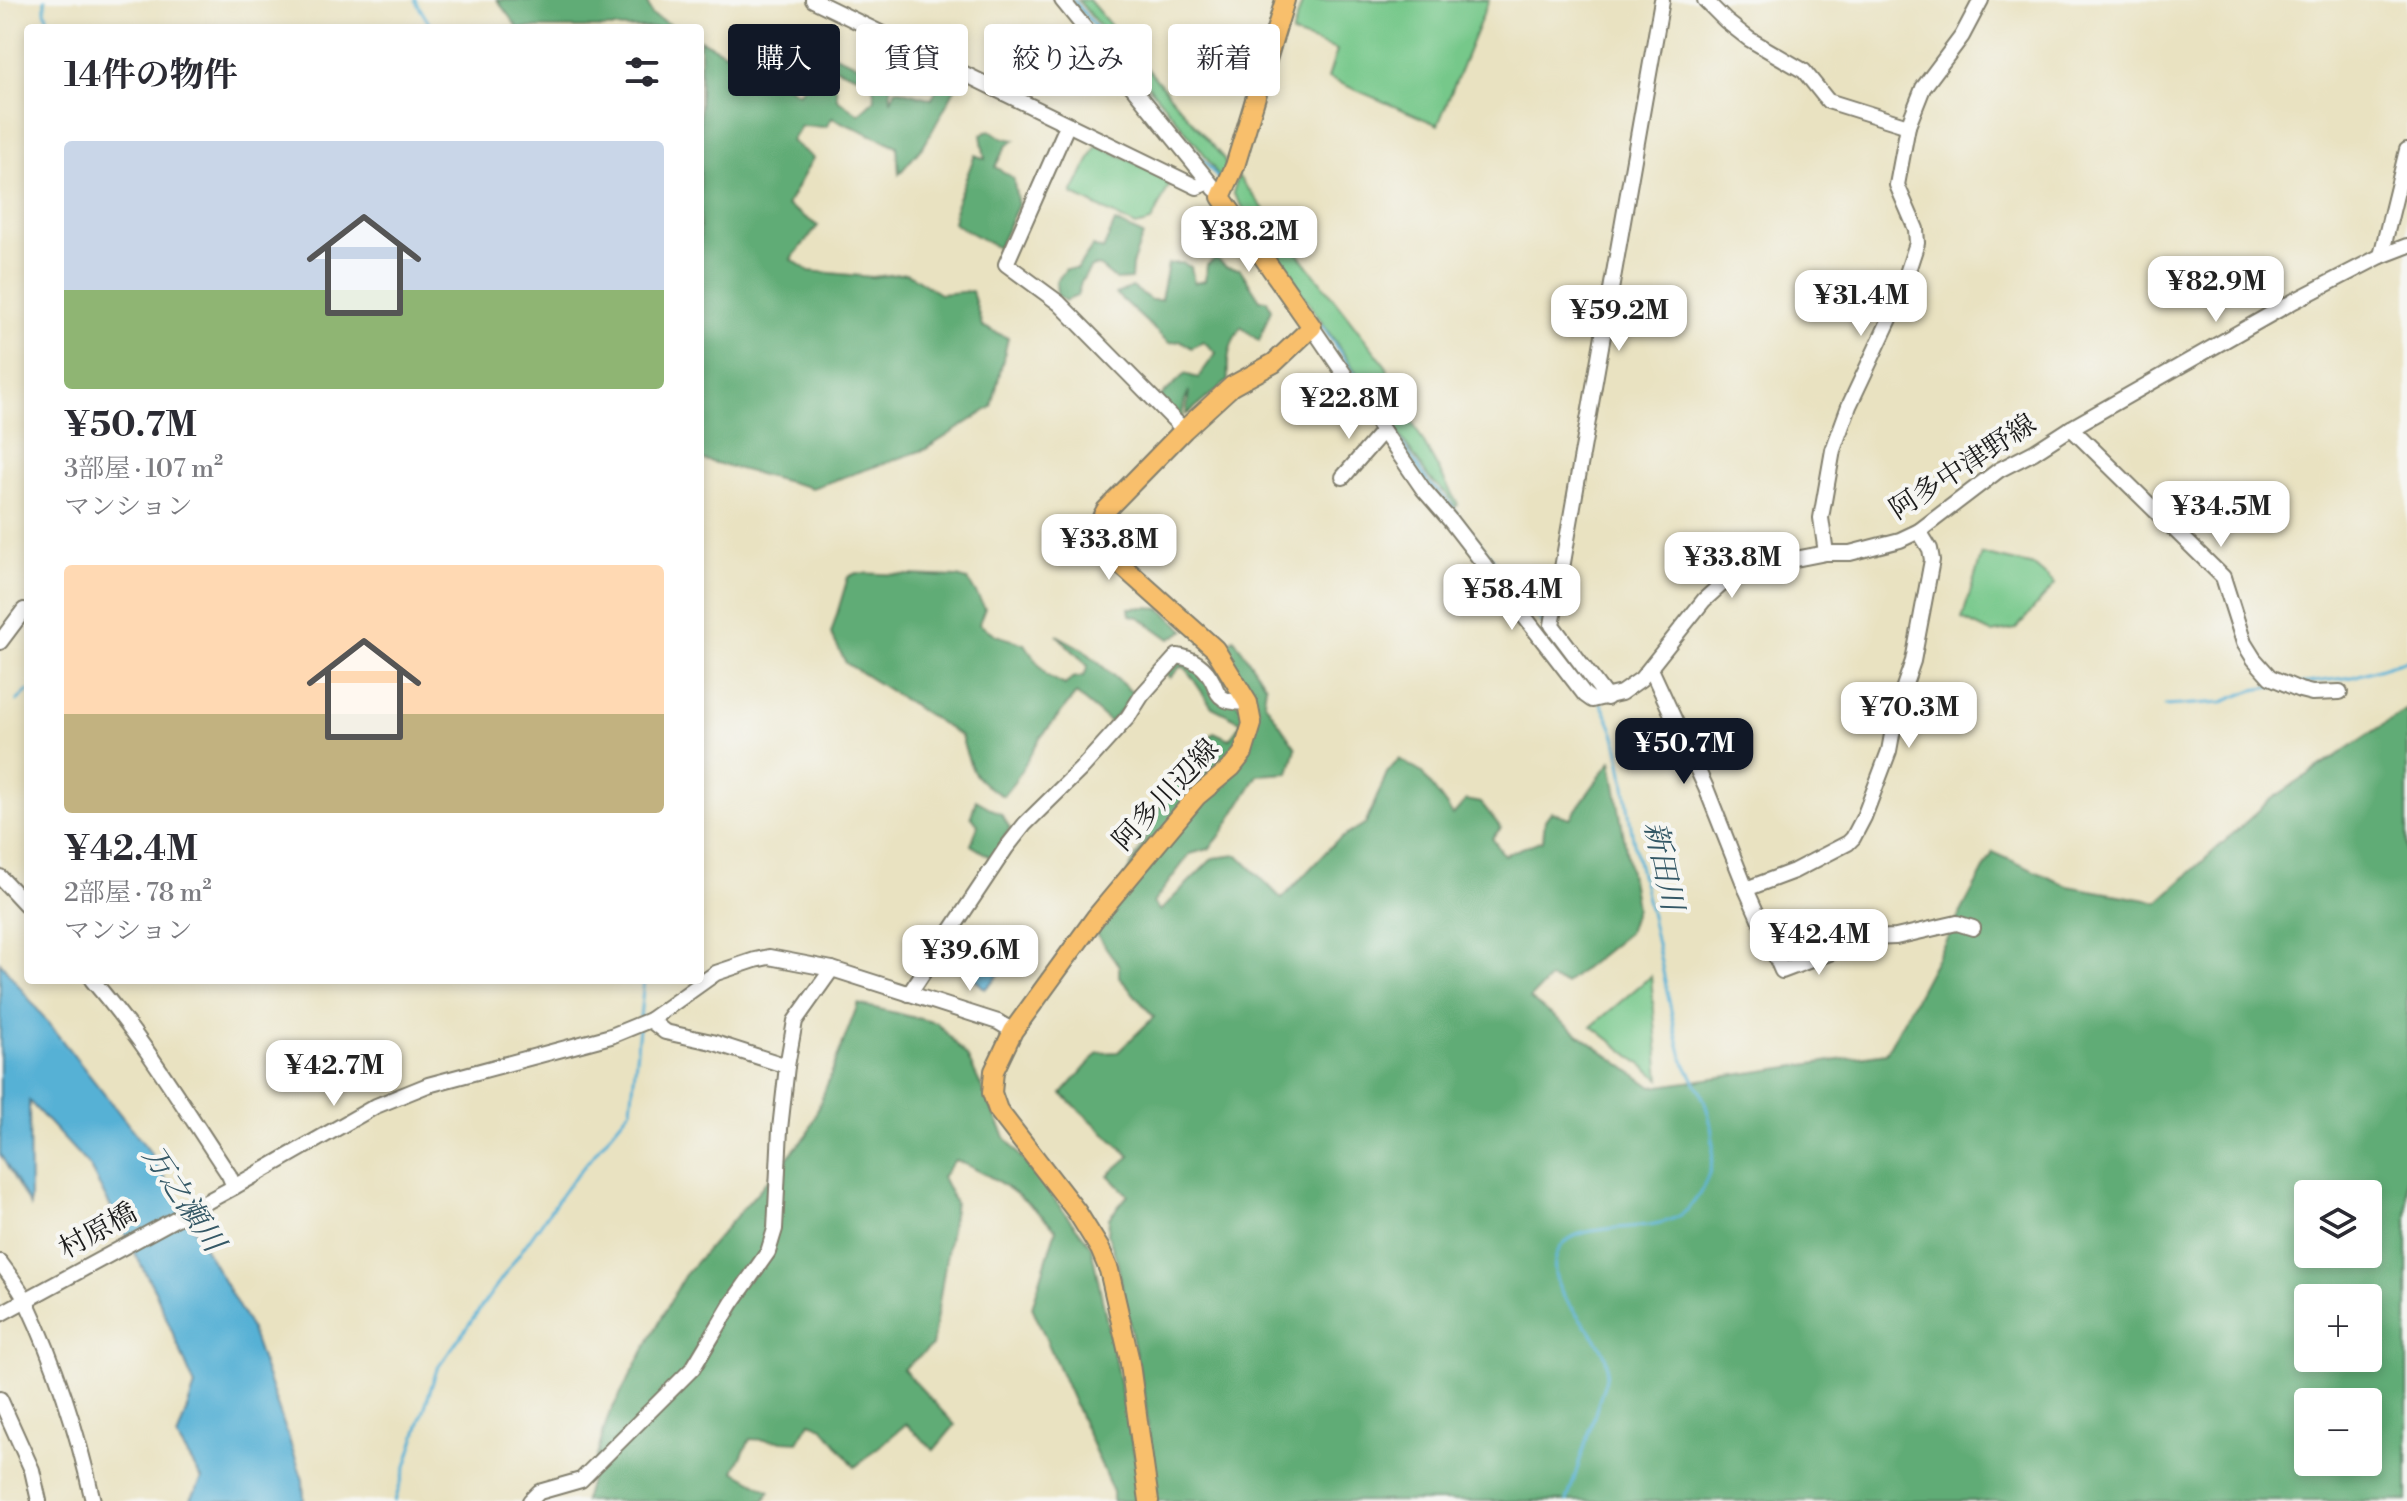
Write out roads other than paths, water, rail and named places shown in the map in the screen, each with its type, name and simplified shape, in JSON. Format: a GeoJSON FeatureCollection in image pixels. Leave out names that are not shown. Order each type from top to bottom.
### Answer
{"type":"FeatureCollection","features":[{"type":"Feature","properties":{"kind":"main road"},"geometry":{"type":"LineString","coordinates":[[1248,703],[1215,649],[1110,555],[1098,534],[1106,510],[1184,430],[1232,386],[1274,363],[1312,327],[1220,189],[1285,0]]}},
{"type":"Feature","properties":{"kind":"main road","name":"阿多川辺線"},"geometry":{"type":"LineString","coordinates":[[1149,1501],[1129,1357],[1109,1270],[1077,1212],[998,1110],[992,1093],[994,1071],[1013,1031],[1096,917],[1197,796],[1232,767],[1243,753],[1252,724],[1248,703]]}},
{"type":"Feature","properties":{"kind":"street"},"geometry":{"type":"LineString","coordinates":[[813,0],[1197,187],[1220,189]]}},
{"type":"Feature","properties":{"kind":"street"},"geometry":{"type":"LineString","coordinates":[[1062,0],[1190,157],[1220,189]]}},
{"type":"Feature","properties":{"kind":"street"},"geometry":{"type":"LineString","coordinates":[[1312,327],[1423,489],[1585,695],[1592,700],[1602,698],[1552,625],[1662,0]]}},
{"type":"Feature","properties":{"kind":"street"},"geometry":{"type":"LineString","coordinates":[[1826,553],[1821,518],[1833,450],[1849,406],[1897,304],[1917,243],[1916,229],[1897,185],[1908,126],[1923,88],[1962,36],[1981,0]]}},
{"type":"Feature","properties":{"kind":"street"},"geometry":{"type":"LineString","coordinates":[[1709,1],[1749,39],[1804,71],[1828,101],[1908,126]]}},
{"type":"Feature","properties":{"kind":"street"},"geometry":{"type":"LineString","coordinates":[[1067,126],[1006,264],[1059,303],[1184,430]]}},
{"type":"Feature","properties":{"kind":"street"},"geometry":{"type":"LineString","coordinates":[[2381,256],[2407,150]]}},
{"type":"Feature","properties":{"kind":"street","name":"阿多中津野線"},"geometry":{"type":"LineString","coordinates":[[1602,698],[1621,693],[1651,669],[1704,600],[1736,574],[1754,567],[1826,553],[1871,549],[1919,531],[1999,470],[2294,301],[2407,246]]}},
{"type":"Feature","properties":{"kind":"street"},"geometry":{"type":"LineString","coordinates":[[2071,428],[2223,577],[2240,634],[2270,677],[2312,693],[2340,692]]}},
{"type":"Feature","properties":{"kind":"street"},"geometry":{"type":"LineString","coordinates":[[1343,477],[1383,431]]}},
{"type":"Feature","properties":{"kind":"street"},"geometry":{"type":"LineString","coordinates":[[1746,889],[1794,871],[1848,843],[1864,817],[1889,751],[1897,707],[1913,661],[1932,560],[1930,549],[1919,531]]}},
{"type":"Feature","properties":{"kind":"street"},"geometry":{"type":"LineString","coordinates":[[0,642],[24,610]]}},
{"type":"Feature","properties":{"kind":"street"},"geometry":{"type":"LineString","coordinates":[[909,994],[1015,836],[1128,717],[1142,695],[1177,656],[1200,665],[1225,700],[1248,703]]}},
{"type":"Feature","properties":{"kind":"street"},"geometry":{"type":"LineString","coordinates":[[1651,669],[1706,788],[1782,971],[1869,938],[1896,937],[1957,923],[1973,928]]}},
{"type":"Feature","properties":{"kind":"street"},"geometry":{"type":"LineString","coordinates":[[0,877],[24,903]]}},
{"type":"Feature","properties":{"kind":"street","name":"村原橋"},"geometry":{"type":"LineString","coordinates":[[704,982],[716,973],[755,960],[769,957],[797,960],[998,1022],[1013,1031]]}},
{"type":"Feature","properties":{"kind":"street"},"geometry":{"type":"LineString","coordinates":[[530,1501],[539,1492],[581,1480],[693,1368],[732,1303],[768,1252],[775,1229],[780,1129],[795,1021],[832,969]]}},
{"type":"Feature","properties":{"kind":"street"},"geometry":{"type":"LineString","coordinates":[[95,984],[169,1084],[229,1175],[232,1188]]}},
{"type":"Feature","properties":{"kind":"street","name":"村原橋"},"geometry":{"type":"LineString","coordinates":[[0,1314],[376,1106],[428,1085],[611,1036],[650,1020],[701,984]]}},
{"type":"Feature","properties":{"kind":"street"},"geometry":{"type":"LineString","coordinates":[[650,1020],[665,1032],[712,1042],[787,1066]]}},
{"type":"Feature","properties":{"kind":"street"},"geometry":{"type":"LineString","coordinates":[[0,1262],[30,1298],[76,1436],[93,1501]]}},
{"type":"Feature","properties":{"kind":"street"},"geometry":{"type":"LineString","coordinates":[[0,1399],[4,1418],[32,1470],[37,1500]]}},
{"type":"Feature","properties":{"kind":"water"},"geometry":{"type":"Polygon","coordinates":[[[983,946],[1006,967],[985,989],[961,966],[983,946]]]}},
{"type":"Feature","properties":{"kind":"water"},"geometry":{"type":"Polygon","coordinates":[[[0,962],[150,1152],[250,1327],[303,1480],[304,1501],[190,1501],[202,1479],[177,1438],[195,1386],[155,1291],[89,1166],[29,1101],[30,1206],[0,1154],[0,962]]]}},
{"type":"Feature","properties":{"kind":"waterway"},"geometry":{"type":"LineString","coordinates":[[45,0],[50,24]]}},
{"type":"Feature","properties":{"kind":"waterway"},"geometry":{"type":"LineString","coordinates":[[415,0],[430,24]]}},
{"type":"Feature","properties":{"kind":"waterway","name":"新田川"},"geometry":{"type":"LineString","coordinates":[[1073,0],[1220,181]]}},
{"type":"Feature","properties":{"kind":"waterway","name":"新田川"},"geometry":{"type":"LineString","coordinates":[[1321,325],[1427,481],[1446,499],[1548,630]]}},
{"type":"Feature","properties":{"kind":"waterway"},"geometry":{"type":"LineString","coordinates":[[2298,684],[2353,677],[2407,660]]}},
{"type":"Feature","properties":{"kind":"waterway"},"geometry":{"type":"LineString","coordinates":[[2165,706],[2223,702],[2253,690],[2279,686]]}},
{"type":"Feature","properties":{"kind":"waterway"},"geometry":{"type":"LineString","coordinates":[[17,701],[24,695]]}},
{"type":"Feature","properties":{"kind":"waterway","name":"新田川"},"geometry":{"type":"LineString","coordinates":[[1567,1501],[1605,1382],[1607,1366],[1596,1339],[1559,1286],[1555,1272],[1556,1257],[1564,1243],[1577,1235],[1655,1224],[1673,1219],[1687,1210],[1707,1179],[1713,1153],[1707,1110],[1677,1039],[1632,833],[1617,743],[1601,703]]}},
{"type":"Feature","properties":{"kind":"waterway"},"geometry":{"type":"LineString","coordinates":[[640,1017],[644,984]]}},
{"type":"Feature","properties":{"kind":"waterway"},"geometry":{"type":"LineString","coordinates":[[395,1501],[437,1369],[567,1187],[631,1109],[639,1028]]}},
{"type":"Feature","properties":{"kind":"water label","name":"万之瀬川"},"geometry":{"type":"Point","coordinates":[183,1199]}}]}
